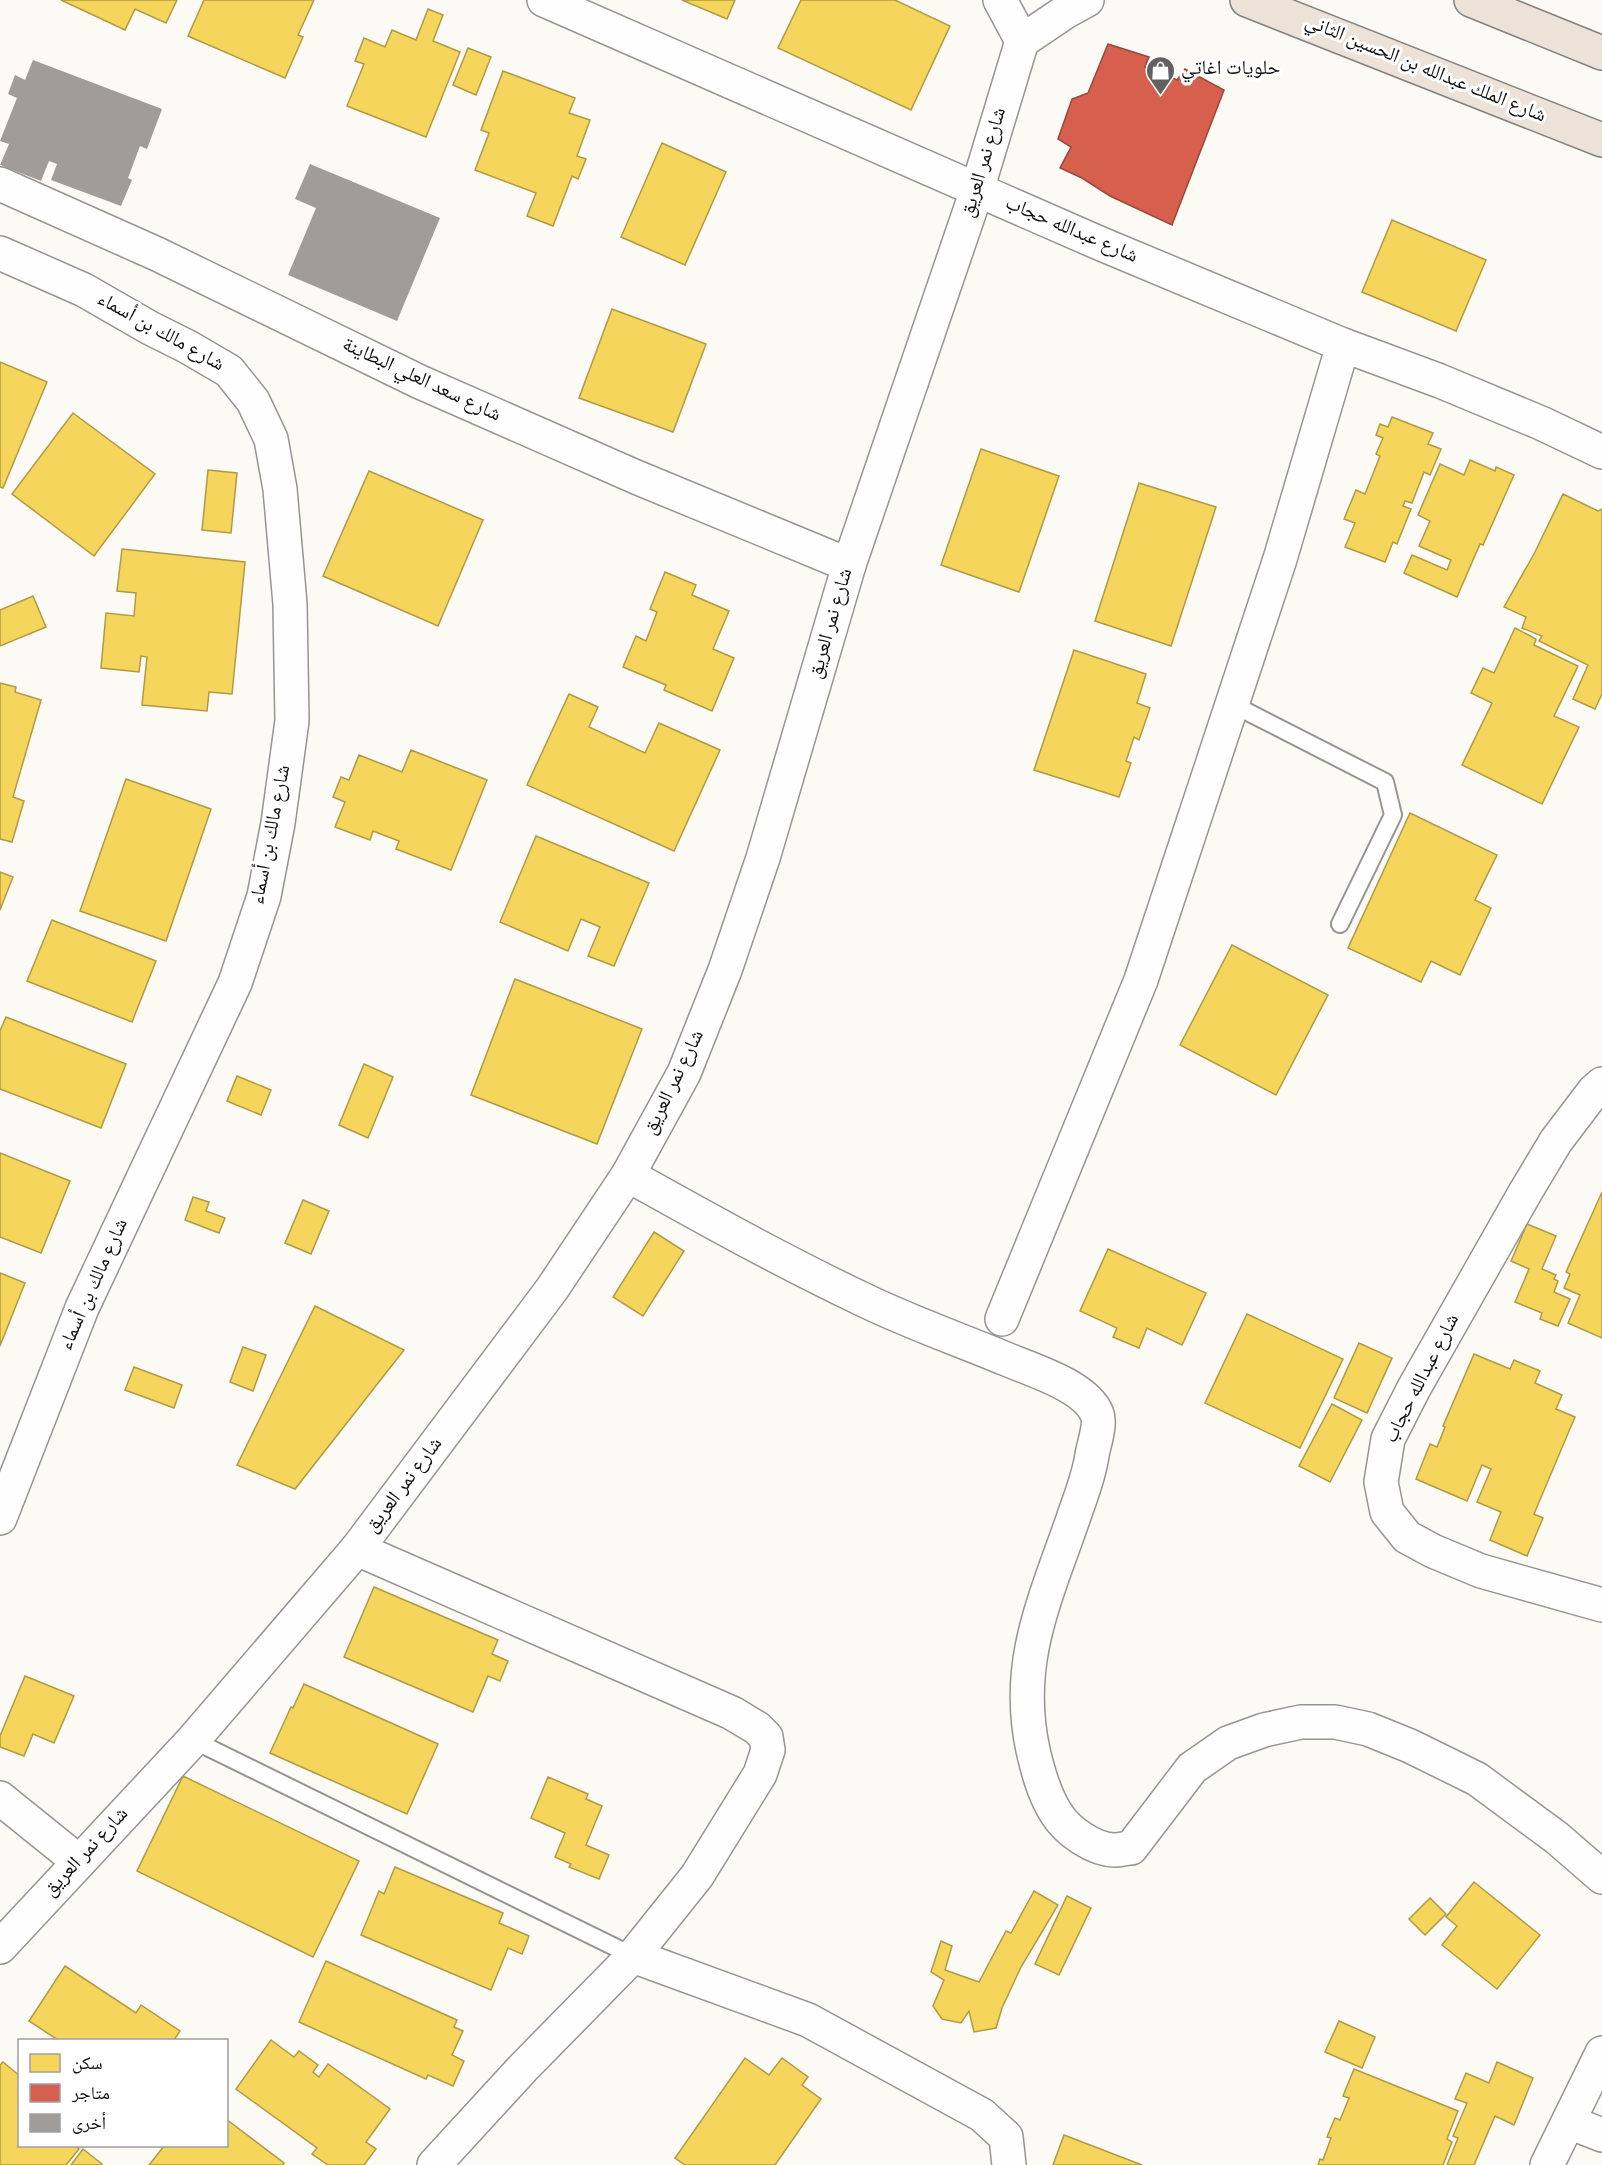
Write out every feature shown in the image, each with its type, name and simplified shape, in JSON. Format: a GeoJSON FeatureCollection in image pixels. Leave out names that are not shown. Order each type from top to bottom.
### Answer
{"type":"FeatureCollection","features":[{"type":"Feature","properties":{"kind":"highway","name":"شارع الملك عبدالله بن الحسين الثاني"},"geometry":{"type":"LineString","coordinates":[[1247,0],[1602,140]]}},
{"type":"Feature","properties":{"kind":"highway"},"geometry":{"type":"LineString","coordinates":[[1471,0],[1602,53]]}},
{"type":"Feature","properties":{"kind":"street","name":"شارع عبدالله حجاب"},"geometry":{"type":"LineString","coordinates":[[544,0],[1099,243],[1343,345],[1440,381],[1541,423],[1602,452]]}},
{"type":"Feature","properties":{"kind":"street"},"geometry":{"type":"LineString","coordinates":[[1000,0],[1022,41],[1087,0]]}},
{"type":"Feature","properties":{"kind":"street","name":"شارع نمر العريق"},"geometry":{"type":"LineString","coordinates":[[0,1947],[193,1740],[357,1549],[552,1289],[628,1175],[684,1073],[724,970],[763,858],[849,565],[978,190],[1022,41]]}},
{"type":"Feature","properties":{"kind":"street","name":"شارع سعد العلي البطاينة"},"geometry":{"type":"LineString","coordinates":[[0,184],[158,254],[420,382],[636,477],[849,565]]}},
{"type":"Feature","properties":{"kind":"street","name":"شارع مالك بن أسماء"},"geometry":{"type":"LineString","coordinates":[[0,253],[84,290],[188,347],[229,371],[253,401],[271,439],[280,489],[290,604],[292,721],[278,823],[264,896],[235,983],[82,1308],[0,1518]]}},
{"type":"Feature","properties":{"kind":"street"},"geometry":{"type":"LineString","coordinates":[[1002,1319],[1141,980],[1280,559],[1343,345]]}},
{"type":"Feature","properties":{"kind":"street","name":"شارع عبدالله حجاب"},"geometry":{"type":"LineString","coordinates":[[1602,1084],[1594,1091],[1556,1141],[1414,1388],[1388,1439],[1382,1482],[1387,1512],[1407,1537],[1433,1551],[1481,1570],[1602,1605]]}},
{"type":"Feature","properties":{"kind":"street"},"geometry":{"type":"LineString","coordinates":[[628,1175],[785,1260],[865,1300],[1043,1375],[1074,1390],[1090,1402],[1099,1416],[1090,1471],[1040,1614],[1030,1652],[1026,1687],[1028,1726],[1037,1768],[1048,1802],[1063,1826],[1105,1849],[1131,1848],[1192,1768],[1228,1743],[1264,1730],[1301,1722],[1335,1722],[1368,1729],[1410,1746],[1477,1779],[1557,1838],[1602,1877]]}},
{"type":"Feature","properties":{"kind":"street"},"geometry":{"type":"LineString","coordinates":[[357,1549],[732,1713],[757,1728],[766,1737],[768,1750],[760,1774],[697,1876],[633,1956],[523,2068],[434,2165]]}},
{"type":"Feature","properties":{"kind":"street"},"geometry":{"type":"LineString","coordinates":[[0,1798],[78,1862]]}},
{"type":"Feature","properties":{"kind":"street"},"geometry":{"type":"LineString","coordinates":[[633,1956],[808,2020],[982,2115],[1006,2137],[1009,2165]]}},
{"type":"Feature","properties":{"kind":"street"},"geometry":{"type":"LineString","coordinates":[[1547,2165],[1602,2053]]}},
{"type":"Feature","properties":{"kind":"street"},"geometry":{"type":"LineString","coordinates":[[1569,2122],[1602,2135]]}},
{"type":"Feature","properties":{"kind":"lane"},"geometry":{"type":"LineString","coordinates":[[1232,704],[1384,782],[1394,815],[1340,924]]}},
{"type":"Feature","properties":{"kind":"lane"},"geometry":{"type":"LineString","coordinates":[[193,1740],[633,1956]]}},
{"type":"Feature","properties":{"kind":"building: سكن"},"geometry":{"type":"Polygon","coordinates":[[[61,0],[177,0],[166,23],[135,9],[125,30],[61,0]]]}},
{"type":"Feature","properties":{"kind":"building: سكن"},"geometry":{"type":"Polygon","coordinates":[[[204,0],[314,0],[298,35],[303,37],[285,78],[188,36],[204,0]]]}},
{"type":"Feature","properties":{"kind":"building: سكن"},"geometry":{"type":"Polygon","coordinates":[[[682,0],[735,0],[727,19],[682,0]]]}},
{"type":"Feature","properties":{"kind":"building: سكن"},"geometry":{"type":"Polygon","coordinates":[[[801,0],[895,0],[950,26],[911,110],[778,48],[801,0]]]}},
{"type":"Feature","properties":{"kind":"building: سكن"},"geometry":{"type":"Polygon","coordinates":[[[428,9],[443,15],[433,41],[460,52],[426,137],[347,106],[364,64],[355,61],[364,38],[385,47],[392,30],[416,40],[428,9]]]}},
{"type":"Feature","properties":{"kind":"building: سكن"},"geometry":{"type":"Polygon","coordinates":[[[468,48],[491,57],[476,95],[453,85],[468,48]]]}},
{"type":"Feature","properties":{"kind":"building: سكن"},"geometry":{"type":"Polygon","coordinates":[[[503,71],[575,98],[569,113],[590,120],[577,156],[586,159],[578,179],[572,176],[553,226],[527,216],[536,193],[475,170],[489,133],[481,130],[503,71]]]}},
{"type":"Feature","properties":{"kind":"building: سكن"},"geometry":{"type":"Polygon","coordinates":[[[662,143],[726,172],[685,265],[621,237],[662,143]]]}},
{"type":"Feature","properties":{"kind":"building: سكن"},"geometry":{"type":"Polygon","coordinates":[[[1392,220],[1486,260],[1456,331],[1362,292],[1392,220]]]}},
{"type":"Feature","properties":{"kind":"building: سكن"},"geometry":{"type":"Polygon","coordinates":[[[612,309],[706,344],[673,432],[579,398],[612,309]]]}},
{"type":"Feature","properties":{"kind":"building: سكن"},"geometry":{"type":"Polygon","coordinates":[[[0,362],[47,382],[3,488],[0,487],[0,362]]]}},
{"type":"Feature","properties":{"kind":"building: سكن"},"geometry":{"type":"Polygon","coordinates":[[[73,413],[155,474],[94,556],[12,494],[73,413]]]}},
{"type":"Feature","properties":{"kind":"building: سكن"},"geometry":{"type":"Polygon","coordinates":[[[1392,417],[1433,433],[1428,444],[1441,449],[1430,475],[1424,472],[1412,503],[1405,501],[1403,506],[1411,509],[1397,544],[1393,542],[1385,562],[1345,547],[1355,523],[1344,519],[1356,490],[1365,494],[1380,456],[1376,454],[1383,438],[1376,435],[1380,424],[1388,427],[1392,417]]]}},
{"type":"Feature","properties":{"kind":"building: سكن"},"geometry":{"type":"Polygon","coordinates":[[[981,449],[1059,476],[1019,592],[941,565],[981,449]]]}},
{"type":"Feature","properties":{"kind":"building: سكن"},"geometry":{"type":"Polygon","coordinates":[[[1470,460],[1495,471],[1496,467],[1514,475],[1457,597],[1404,573],[1412,555],[1447,570],[1451,560],[1419,546],[1430,521],[1418,515],[1440,464],[1464,475],[1470,460]]]}},
{"type":"Feature","properties":{"kind":"building: سكن"},"geometry":{"type":"Polygon","coordinates":[[[208,470],[237,473],[231,533],[202,530],[208,470]]]}},
{"type":"Feature","properties":{"kind":"building: سكن"},"geometry":{"type":"Polygon","coordinates":[[[369,471],[483,520],[438,626],[323,576],[369,471]]]}},
{"type":"Feature","properties":{"kind":"building: سكن"},"geometry":{"type":"Polygon","coordinates":[[[1139,483],[1216,507],[1171,646],[1095,621],[1139,483]]]}},
{"type":"Feature","properties":{"kind":"building: سكن"},"geometry":{"type":"Polygon","coordinates":[[[1563,494],[1598,511],[1602,509],[1602,694],[1595,709],[1573,699],[1588,665],[1539,641],[1542,636],[1522,628],[1526,617],[1504,607],[1534,554],[1563,494]]]}},
{"type":"Feature","properties":{"kind":"building: سكن"},"geometry":{"type":"Polygon","coordinates":[[[122,549],[245,562],[232,694],[209,692],[207,711],[142,705],[147,657],[141,656],[139,672],[101,668],[106,613],[134,616],[136,593],[117,591],[122,549]]]}},
{"type":"Feature","properties":{"kind":"building: سكن"},"geometry":{"type":"Polygon","coordinates":[[[665,572],[696,585],[692,595],[729,611],[713,649],[734,658],[712,711],[664,690],[666,685],[623,667],[636,636],[646,641],[657,612],[650,609],[665,572]]]}},
{"type":"Feature","properties":{"kind":"building: سكن"},"geometry":{"type":"Polygon","coordinates":[[[33,596],[46,627],[0,646],[0,610],[33,596]]]}},
{"type":"Feature","properties":{"kind":"building: سكن"},"geometry":{"type":"Polygon","coordinates":[[[1515,628],[1536,639],[1534,645],[1578,666],[1554,716],[1579,727],[1542,804],[1462,765],[1492,703],[1471,693],[1483,668],[1494,673],[1515,628]]]}},
{"type":"Feature","properties":{"kind":"building: سكن"},"geometry":{"type":"Polygon","coordinates":[[[1074,650],[1146,674],[1137,703],[1150,708],[1139,740],[1134,737],[1126,761],[1131,763],[1119,797],[1034,770],[1074,650]]]}},
{"type":"Feature","properties":{"kind":"building: سكن"},"geometry":{"type":"Polygon","coordinates":[[[0,683],[16,687],[15,692],[41,700],[13,797],[24,801],[12,842],[0,839],[0,683]]]}},
{"type":"Feature","properties":{"kind":"building: سكن"},"geometry":{"type":"Polygon","coordinates":[[[569,694],[598,707],[589,727],[645,753],[659,723],[720,750],[674,851],[527,785],[569,694]]]}},
{"type":"Feature","properties":{"kind":"building: سكن"},"geometry":{"type":"Polygon","coordinates":[[[411,750],[487,780],[451,870],[396,849],[399,841],[373,831],[370,840],[335,827],[345,802],[333,797],[341,777],[349,780],[359,755],[402,772],[411,750]]]}},
{"type":"Feature","properties":{"kind":"building: سكن"},"geometry":{"type":"Polygon","coordinates":[[[126,779],[211,809],[166,941],[80,911],[126,779]]]}},
{"type":"Feature","properties":{"kind":"building: سكن"},"geometry":{"type":"Polygon","coordinates":[[[1410,813],[1497,855],[1475,900],[1491,908],[1460,975],[1431,961],[1421,982],[1348,948],[1410,813]]]}},
{"type":"Feature","properties":{"kind":"building: سكن"},"geometry":{"type":"Polygon","coordinates":[[[536,836],[649,883],[614,966],[588,956],[600,927],[581,919],[568,951],[500,922],[536,836]]]}},
{"type":"Feature","properties":{"kind":"building: سكن"},"geometry":{"type":"Polygon","coordinates":[[[0,872],[13,877],[0,910],[0,872]]]}},
{"type":"Feature","properties":{"kind":"building: سكن"},"geometry":{"type":"Polygon","coordinates":[[[52,920],[156,961],[132,1022],[27,981],[52,920]]]}},
{"type":"Feature","properties":{"kind":"building: سكن"},"geometry":{"type":"Polygon","coordinates":[[[1232,945],[1328,995],[1276,1095],[1180,1045],[1232,945]]]}},
{"type":"Feature","properties":{"kind":"building: سكن"},"geometry":{"type":"Polygon","coordinates":[[[515,979],[642,1029],[597,1144],[471,1095],[515,979]]]}},
{"type":"Feature","properties":{"kind":"building: سكن"},"geometry":{"type":"Polygon","coordinates":[[[6,1017],[126,1064],[101,1128],[0,1089],[0,1031],[6,1017]]]}},
{"type":"Feature","properties":{"kind":"building: سكن"},"geometry":{"type":"Polygon","coordinates":[[[364,1064],[393,1077],[368,1138],[339,1125],[364,1064]]]}},
{"type":"Feature","properties":{"kind":"building: سكن"},"geometry":{"type":"Polygon","coordinates":[[[237,1076],[271,1090],[261,1115],[227,1101],[237,1076]]]}},
{"type":"Feature","properties":{"kind":"building: سكن"},"geometry":{"type":"Polygon","coordinates":[[[0,1153],[70,1181],[41,1253],[0,1237],[0,1153]]]}},
{"type":"Feature","properties":{"kind":"building: سكن"},"geometry":{"type":"Polygon","coordinates":[[[1602,1192],[1602,1338],[1568,1323],[1580,1295],[1564,1288],[1570,1274],[1566,1272],[1602,1192]]]}},
{"type":"Feature","properties":{"kind":"building: سكن"},"geometry":{"type":"Polygon","coordinates":[[[193,1197],[209,1202],[206,1211],[225,1218],[219,1233],[185,1220],[193,1197]]]}},
{"type":"Feature","properties":{"kind":"building: سكن"},"geometry":{"type":"Polygon","coordinates":[[[303,1200],[329,1211],[311,1254],[285,1243],[303,1200]]]}},
{"type":"Feature","properties":{"kind":"building: سكن"},"geometry":{"type":"Polygon","coordinates":[[[1527,1224],[1556,1236],[1542,1269],[1556,1275],[1554,1279],[1558,1281],[1554,1292],[1570,1299],[1558,1326],[1540,1319],[1542,1313],[1515,1302],[1529,1269],[1511,1261],[1527,1224]]]}},
{"type":"Feature","properties":{"kind":"building: سكن"},"geometry":{"type":"Polygon","coordinates":[[[654,1232],[684,1251],[643,1316],[613,1297],[654,1232]]]}},
{"type":"Feature","properties":{"kind":"building: سكن"},"geometry":{"type":"Polygon","coordinates":[[[1108,1249],[1206,1293],[1182,1345],[1147,1328],[1139,1348],[1113,1337],[1117,1328],[1080,1311],[1108,1249]]]}},
{"type":"Feature","properties":{"kind":"building: سكن"},"geometry":{"type":"Polygon","coordinates":[[[0,1273],[25,1283],[0,1346],[0,1273]]]}},
{"type":"Feature","properties":{"kind":"building: سكن"},"geometry":{"type":"Polygon","coordinates":[[[315,1306],[404,1350],[295,1489],[237,1465],[315,1306]]]}},
{"type":"Feature","properties":{"kind":"building: سكن"},"geometry":{"type":"Polygon","coordinates":[[[1247,1314],[1343,1359],[1300,1448],[1205,1403],[1247,1314]]]}},
{"type":"Feature","properties":{"kind":"building: سكن"},"geometry":{"type":"Polygon","coordinates":[[[1359,1343],[1392,1358],[1367,1413],[1334,1398],[1359,1343]]]}},
{"type":"Feature","properties":{"kind":"building: سكن"},"geometry":{"type":"Polygon","coordinates":[[[243,1347],[266,1355],[253,1391],[230,1382],[243,1347]]]}},
{"type":"Feature","properties":{"kind":"building: سكن"},"geometry":{"type":"Polygon","coordinates":[[[1474,1354],[1510,1369],[1514,1360],[1540,1371],[1535,1383],[1562,1395],[1556,1409],[1575,1417],[1534,1514],[1543,1518],[1527,1556],[1490,1540],[1501,1512],[1477,1502],[1491,1469],[1482,1465],[1467,1501],[1416,1479],[1430,1444],[1437,1447],[1445,1427],[1443,1426],[1474,1354]]]}},
{"type":"Feature","properties":{"kind":"building: سكن"},"geometry":{"type":"Polygon","coordinates":[[[134,1367],[182,1385],[174,1408],[125,1390],[134,1367]]]}},
{"type":"Feature","properties":{"kind":"building: سكن"},"geometry":{"type":"Polygon","coordinates":[[[1332,1404],[1362,1420],[1330,1482],[1299,1466],[1332,1404]]]}},
{"type":"Feature","properties":{"kind":"building: سكن"},"geometry":{"type":"Polygon","coordinates":[[[374,1587],[498,1640],[492,1654],[508,1661],[500,1681],[488,1676],[473,1712],[344,1657],[374,1587]]]}},
{"type":"Feature","properties":{"kind":"building: سكن"},"geometry":{"type":"Polygon","coordinates":[[[25,1676],[74,1696],[54,1743],[33,1734],[24,1756],[0,1747],[0,1736],[25,1676]]]}},
{"type":"Feature","properties":{"kind":"building: سكن"},"geometry":{"type":"Polygon","coordinates":[[[304,1684],[438,1744],[407,1814],[270,1753],[304,1684]]]}},
{"type":"Feature","properties":{"kind":"building: سكن"},"geometry":{"type":"Polygon","coordinates":[[[183,1776],[359,1861],[313,1957],[137,1871],[183,1776]]]}},
{"type":"Feature","properties":{"kind":"building: سكن"},"geometry":{"type":"Polygon","coordinates":[[[548,1777],[588,1794],[586,1799],[602,1806],[586,1845],[609,1855],[599,1879],[569,1867],[571,1864],[555,1857],[565,1833],[531,1818],[548,1777]]]}},
{"type":"Feature","properties":{"kind":"building: سكن"},"geometry":{"type":"Polygon","coordinates":[[[395,1867],[503,1913],[499,1923],[529,1936],[522,1954],[508,1948],[491,1990],[361,1935],[379,1891],[384,1894],[395,1867]]]}},
{"type":"Feature","properties":{"kind":"building: سكن"},"geometry":{"type":"Polygon","coordinates":[[[1474,1882],[1540,1935],[1497,1989],[1442,1945],[1457,1926],[1446,1917],[1474,1882]]]}},
{"type":"Feature","properties":{"kind":"building: سكن"},"geometry":{"type":"Polygon","coordinates":[[[1034,1891],[1058,1905],[1021,1967],[1002,2008],[996,2028],[974,2032],[969,2011],[961,2023],[942,2019],[933,2006],[944,1980],[931,1972],[941,1941],[952,1946],[945,1970],[979,1982],[1006,1931],[1011,1933],[1034,1891]]]}},
{"type":"Feature","properties":{"kind":"building: سكن"},"geometry":{"type":"Polygon","coordinates":[[[1067,1896],[1091,1908],[1059,1975],[1035,1964],[1067,1896]]]}},
{"type":"Feature","properties":{"kind":"building: سكن"},"geometry":{"type":"Polygon","coordinates":[[[1430,1898],[1446,1914],[1425,1935],[1409,1919],[1430,1898]]]}},
{"type":"Feature","properties":{"kind":"building: سكن"},"geometry":{"type":"Polygon","coordinates":[[[326,1961],[457,2020],[454,2027],[463,2031],[452,2055],[464,2061],[453,2086],[428,2075],[426,2079],[299,2022],[326,1961]]]}},
{"type":"Feature","properties":{"kind":"building: سكن"},"geometry":{"type":"Polygon","coordinates":[[[65,1966],[136,2013],[141,2005],[180,2031],[175,2039],[56,2039],[29,2021],[65,1966]]]}},
{"type":"Feature","properties":{"kind":"building: سكن"},"geometry":{"type":"Polygon","coordinates":[[[1339,2021],[1375,2037],[1362,2068],[1325,2052],[1339,2021]]]}},
{"type":"Feature","properties":{"kind":"building: سكن"},"geometry":{"type":"Polygon","coordinates":[[[271,2040],[294,2057],[299,2051],[318,2065],[313,2072],[319,2077],[328,2064],[390,2109],[366,2142],[376,2149],[364,2165],[328,2165],[312,2154],[317,2148],[236,2089],[271,2040]]]}},
{"type":"Feature","properties":{"kind":"building: سكن"},"geometry":{"type":"Polygon","coordinates":[[[745,2058],[769,2075],[782,2058],[808,2077],[802,2085],[821,2099],[775,2165],[685,2165],[675,2158],[745,2058]]]}},
{"type":"Feature","properties":{"kind":"building: سكن"},"geometry":{"type":"Polygon","coordinates":[[[3,2062],[18,2074],[18,2147],[77,2147],[79,2149],[66,2165],[0,2165],[0,2065],[3,2062]]]}},
{"type":"Feature","properties":{"kind":"building: سكن"},"geometry":{"type":"Polygon","coordinates":[[[1497,2062],[1533,2078],[1514,2125],[1495,2116],[1474,2165],[1447,2165],[1458,2138],[1453,2136],[1467,2103],[1455,2099],[1466,2073],[1489,2083],[1497,2062]]]}},
{"type":"Feature","properties":{"kind":"building: سكن"},"geometry":{"type":"Polygon","coordinates":[[[1354,2069],[1458,2111],[1447,2139],[1452,2142],[1443,2165],[1318,2165],[1320,2159],[1323,2160],[1331,2138],[1327,2137],[1335,2118],[1340,2120],[1349,2098],[1343,2096],[1354,2069]]]}},
{"type":"Feature","properties":{"kind":"building: سكن"},"geometry":{"type":"Polygon","coordinates":[[[228,2121],[284,2163],[283,2165],[149,2165],[163,2147],[228,2147],[228,2121]]]}},
{"type":"Feature","properties":{"kind":"building: سكن"},"geometry":{"type":"Polygon","coordinates":[[[1064,2135],[1142,2165],[1053,2165],[1064,2135]]]}},
{"type":"Feature","properties":{"kind":"building: سكن"},"geometry":{"type":"Polygon","coordinates":[[[83,2149],[102,2164],[71,2165],[83,2149]]]}},
{"type":"Feature","properties":{"kind":"building: متاجر"},"geometry":{"type":"Polygon","coordinates":[[[1108,44],[1149,57],[1145,67],[1177,80],[1185,69],[1224,90],[1172,225],[1110,196],[1082,178],[1060,168],[1071,147],[1058,139],[1072,99],[1088,93],[1108,44]]]}},
{"type":"Feature","properties":{"kind":"building: أخرى"},"geometry":{"type":"Polygon","coordinates":[[[33,60],[162,109],[147,149],[140,146],[128,178],[132,180],[121,206],[51,180],[57,164],[49,161],[41,181],[0,165],[9,144],[0,141],[17,98],[8,94],[15,75],[25,80],[33,60]]]}},
{"type":"Feature","properties":{"kind":"building: أخرى"},"geometry":{"type":"Polygon","coordinates":[[[310,164],[440,218],[397,321],[288,275],[316,208],[295,199],[310,164]]]}},
{"type":"Feature","properties":{"kind":"place","name":"حلويات اغاتي"},"geometry":{"type":"Point","coordinates":[1160,96]}}]}
